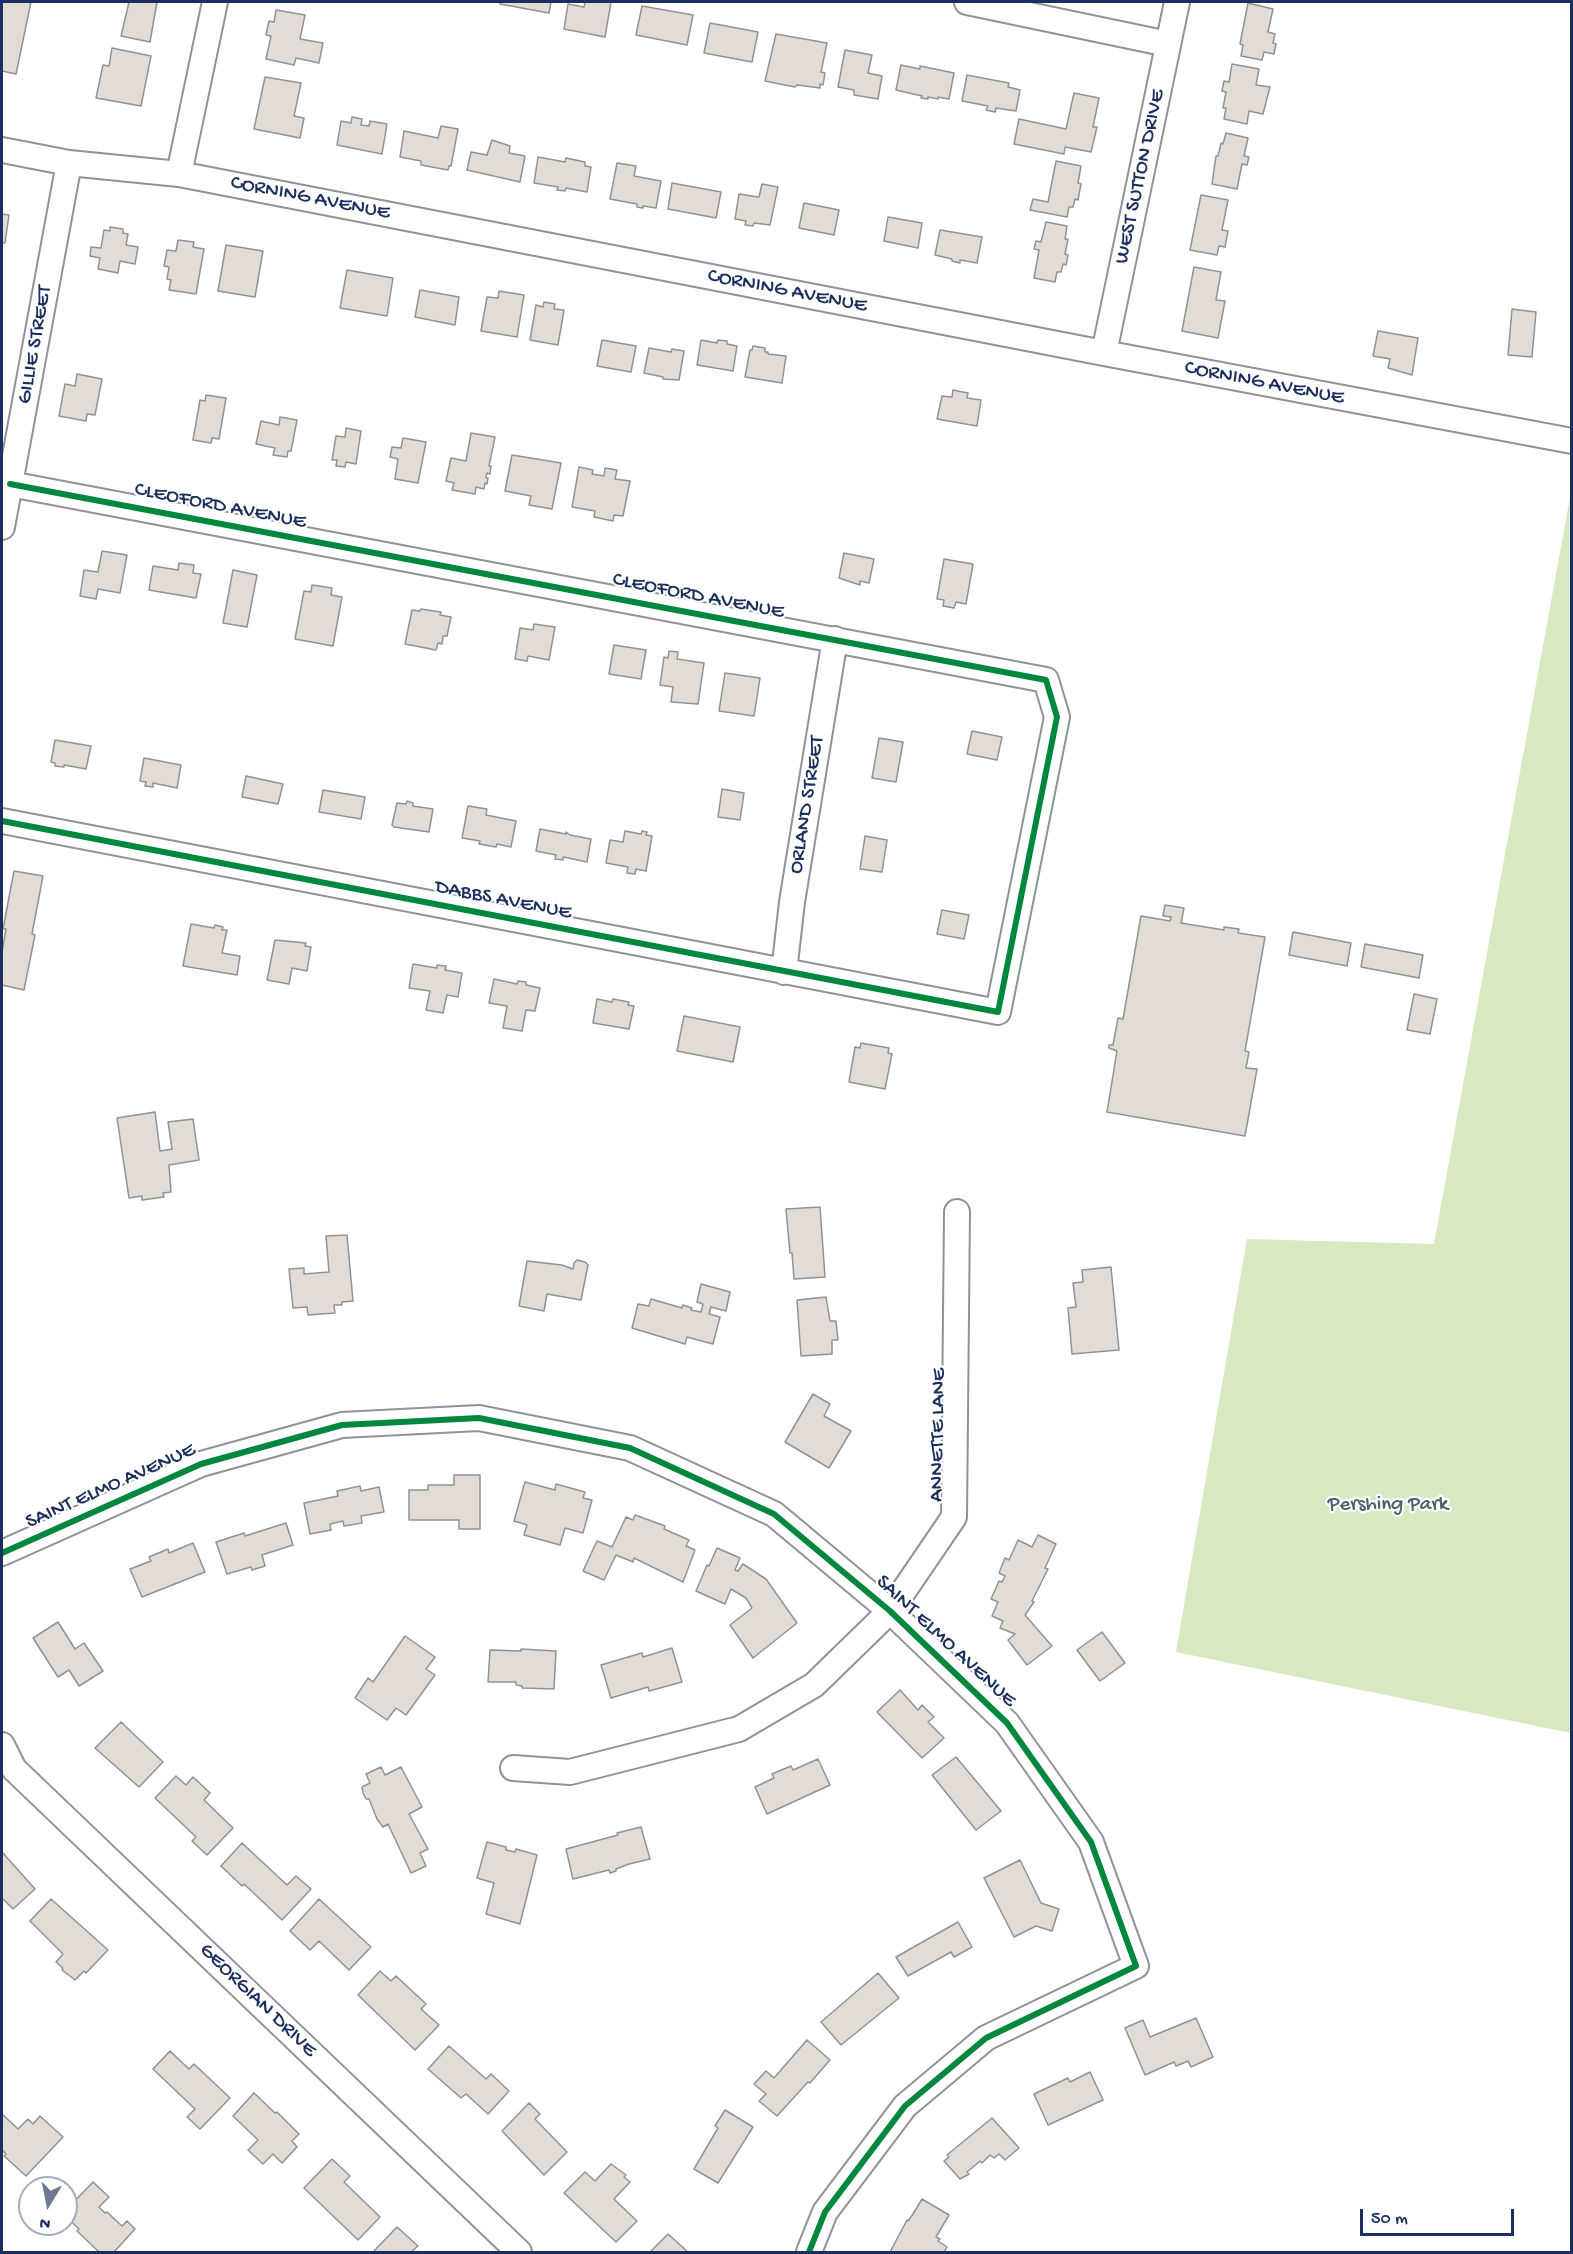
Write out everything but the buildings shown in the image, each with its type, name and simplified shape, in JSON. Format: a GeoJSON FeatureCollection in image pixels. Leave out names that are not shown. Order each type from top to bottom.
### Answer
{"type":"FeatureCollection","features":[{"type":"Feature","properties":{"kind":"street"},"geometry":{"type":"LineString","coordinates":[[179,174],[215,2]]}},
{"type":"Feature","properties":{"kind":"street"},"geometry":{"type":"LineString","coordinates":[[968,2],[1168,44]]}},
{"type":"Feature","properties":{"kind":"street","name":"WEST SUTTON DRIVE"},"geometry":{"type":"LineString","coordinates":[[1104,354],[1177,2]]}},
{"type":"Feature","properties":{"kind":"street","name":"CORNING AVENUE"},"geometry":{"type":"LineString","coordinates":[[2,150],[69,163],[179,174],[1104,354],[1572,441]]}},
{"type":"Feature","properties":{"kind":"street","name":"GILLIE STREET"},"geometry":{"type":"LineString","coordinates":[[2,527],[69,163]]}},
{"type":"Feature","properties":{"kind":"street","name":"CLEOFORD AVENUE"},"geometry":{"type":"LineString","coordinates":[[10,484],[1046,680],[1057,717],[998,1012]]}},
{"type":"Feature","properties":{"kind":"street","name":"ORLAND STREET"},"geometry":{"type":"LineString","coordinates":[[784,972],[792,902],[835,639]]}},
{"type":"Feature","properties":{"kind":"street","name":"DABBS AVENUE"},"geometry":{"type":"LineString","coordinates":[[2,821],[998,1012]]}},
{"type":"Feature","properties":{"kind":"street","name":"ANNETTE LANE"},"geometry":{"type":"LineString","coordinates":[[513,1768],[570,1772],[739,1729],[814,1685],[890,1611],[954,1517],[957,1212]]}},
{"type":"Feature","properties":{"kind":"street","name":"SAINT ELMO AVENUE"},"geometry":{"type":"LineString","coordinates":[[2,1553],[201,1464],[342,1425],[479,1418],[630,1448],[774,1514],[890,1611],[1007,1723],[1091,1842],[1136,1966],[986,2038],[904,2106],[825,2212],[809,2253]]}},
{"type":"Feature","properties":{"kind":"street","name":"GEORGIAN DRIVE"},"geometry":{"type":"LineString","coordinates":[[2,1745],[14,1769],[519,2253]]}},
{"type":"Feature","properties":{"kind":"green space","name":"Pershing Park"},"geometry":{"type":"Polygon","coordinates":[[[1571,492],[1572,1733],[1176,1652],[1247,1239],[1434,1244],[1571,492]]]}},
{"type":"Feature","properties":{"kind":"cycle path"},"geometry":{"type":"LineString","coordinates":[[2,821],[998,1012],[1057,717],[1046,680],[10,484]]}},
{"type":"Feature","properties":{"kind":"cycle path"},"geometry":{"type":"LineString","coordinates":[[2,1553],[201,1464],[342,1425],[479,1418],[630,1448],[774,1514],[890,1611],[1007,1723],[1091,1842],[1136,1966],[986,2038],[905,2106],[825,2212],[809,2252]]}}]}
